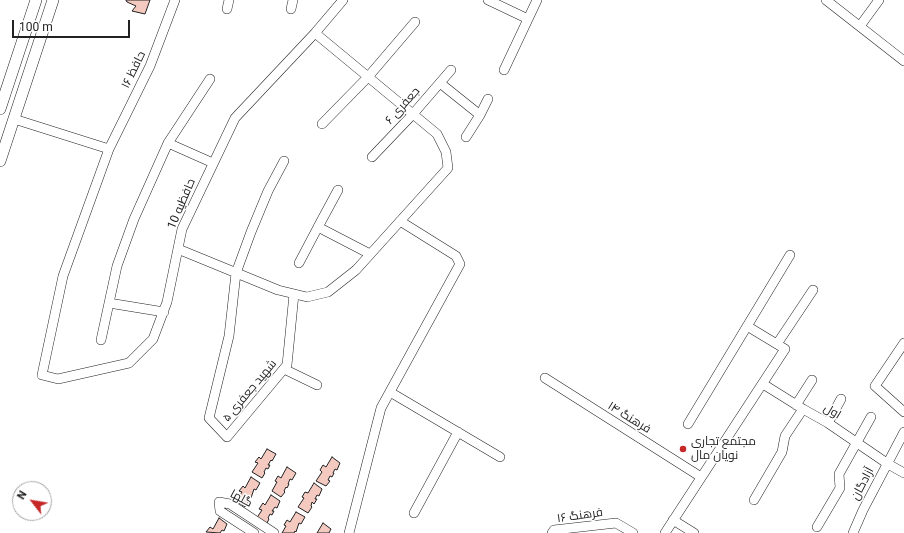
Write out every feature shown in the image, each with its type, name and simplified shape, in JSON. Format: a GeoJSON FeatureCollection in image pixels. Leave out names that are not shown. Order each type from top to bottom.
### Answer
{"type":"FeatureCollection","features":[{"type":"Feature","properties":{"kind":"main road"},"geometry":{"type":"LineString","coordinates":[[0,109],[36,0]]}},
{"type":"Feature","properties":{"kind":"main road"},"geometry":{"type":"LineString","coordinates":[[0,161],[53,0]]}},
{"type":"Feature","properties":{"kind":"street","name":"حافظ ۱۶"},"geometry":{"type":"LineString","coordinates":[[42,375],[63,276],[109,149],[150,66],[175,0]]}},
{"type":"Feature","properties":{"kind":"street"},"geometry":{"type":"LineString","coordinates":[[291,9],[293,0]]}},
{"type":"Feature","properties":{"kind":"street","name":"حافظیه 10"},"geometry":{"type":"LineString","coordinates":[[42,375],[58,379],[129,364],[153,339],[167,302],[182,229],[235,118],[315,33],[343,0]]}},
{"type":"Feature","properties":{"kind":"street"},"geometry":{"type":"LineString","coordinates":[[488,0],[499,2],[528,19]]}},
{"type":"Feature","properties":{"kind":"street"},"geometry":{"type":"LineString","coordinates":[[504,70],[537,0]]}},
{"type":"Feature","properties":{"kind":"street"},"geometry":{"type":"LineString","coordinates":[[826,0],[904,60]]}},
{"type":"Feature","properties":{"kind":"street"},"geometry":{"type":"LineString","coordinates":[[860,26],[880,0]]}},
{"type":"Feature","properties":{"kind":"street"},"geometry":{"type":"LineString","coordinates":[[322,124],[368,77],[414,22]]}},
{"type":"Feature","properties":{"kind":"street"},"geometry":{"type":"LineString","coordinates":[[178,249],[278,290],[307,297],[328,292],[356,270],[448,168],[446,152],[437,134],[315,33]]}},
{"type":"Feature","properties":{"kind":"street","name":"جعفری ۶"},"geometry":{"type":"LineString","coordinates":[[372,157],[413,114],[451,70]]}},
{"type":"Feature","properties":{"kind":"street"},"geometry":{"type":"LineString","coordinates":[[101,340],[117,266],[134,219],[168,143],[210,79]]}},
{"type":"Feature","properties":{"kind":"street"},"geometry":{"type":"LineString","coordinates":[[440,83],[480,115]]}},
{"type":"Feature","properties":{"kind":"street"},"geometry":{"type":"LineString","coordinates":[[466,137],[488,99]]}},
{"type":"Feature","properties":{"kind":"street"},"geometry":{"type":"LineString","coordinates":[[14,119],[109,149]]}},
{"type":"Feature","properties":{"kind":"street"},"geometry":{"type":"LineString","coordinates":[[168,143],[213,163]]}},
{"type":"Feature","properties":{"kind":"street"},"geometry":{"type":"LineString","coordinates":[[236,273],[268,191],[284,161]]}},
{"type":"Feature","properties":{"kind":"street"},"geometry":{"type":"LineString","coordinates":[[299,263],[338,190]]}},
{"type":"Feature","properties":{"kind":"street"},"geometry":{"type":"LineString","coordinates":[[349,533],[381,408],[460,264],[456,256],[400,221]]}},
{"type":"Feature","properties":{"kind":"street"},"geometry":{"type":"LineString","coordinates":[[318,227],[370,254]]}},
{"type":"Feature","properties":{"kind":"street"},"geometry":{"type":"LineString","coordinates":[[688,424],[790,255]]}},
{"type":"Feature","properties":{"kind":"street","name":"شهید جعفری ۵"},"geometry":{"type":"LineString","coordinates":[[236,273],[230,336],[209,418],[227,436],[287,365],[294,294]]}},
{"type":"Feature","properties":{"kind":"street"},"geometry":{"type":"LineString","coordinates":[[778,344],[813,290]]}},
{"type":"Feature","properties":{"kind":"street"},"geometry":{"type":"LineString","coordinates":[[109,303],[164,312]]}},
{"type":"Feature","properties":{"kind":"street"},"geometry":{"type":"LineString","coordinates":[[665,533],[785,349],[747,326]]}},
{"type":"Feature","properties":{"kind":"street"},"geometry":{"type":"LineString","coordinates":[[904,343],[875,386],[904,412]]}},
{"type":"Feature","properties":{"kind":"street"},"geometry":{"type":"LineString","coordinates":[[284,369],[317,385]]}},
{"type":"Feature","properties":{"kind":"street","name":"فرهنگ ۱۴"},"geometry":{"type":"LineString","coordinates":[[545,378],[701,477]]}},
{"type":"Feature","properties":{"kind":"street"},"geometry":{"type":"LineString","coordinates":[[754,500],[782,452],[785,436],[812,380]]}},
{"type":"Feature","properties":{"kind":"street","name":"اول"},"geometry":{"type":"LineString","coordinates":[[763,384],[858,442],[888,464]]}},
{"type":"Feature","properties":{"kind":"street"},"geometry":{"type":"LineString","coordinates":[[390,392],[500,457]]}},
{"type":"Feature","properties":{"kind":"street"},"geometry":{"type":"LineString","coordinates":[[828,423],[841,399]]}},
{"type":"Feature","properties":{"kind":"street"},"geometry":{"type":"LineString","coordinates":[[817,527],[840,488],[839,474],[871,417]]}},
{"type":"Feature","properties":{"kind":"street"},"geometry":{"type":"LineString","coordinates":[[414,513],[458,432]]}},
{"type":"Feature","properties":{"kind":"street"},"geometry":{"type":"LineString","coordinates":[[888,464],[904,432]]}},
{"type":"Feature","properties":{"kind":"street","name":"آزادگان"},"geometry":{"type":"LineString","coordinates":[[853,533],[863,510],[888,464],[904,473]]}},
{"type":"Feature","properties":{"kind":"street","name":"گلها"},"geometry":{"type":"LineString","coordinates":[[254,533],[220,511],[219,502],[230,504],[274,533]]}},
{"type":"Feature","properties":{"kind":"street"},"geometry":{"type":"LineString","coordinates":[[673,520],[694,533]]}},
{"type":"Feature","properties":{"kind":"street","name":"فرهنگ ۱۶"},"geometry":{"type":"LineString","coordinates":[[552,533],[554,530],[616,523],[633,533]]}},
{"type":"Feature","properties":{"kind":"building"},"geometry":{"type":"Polygon","coordinates":[[[126,0],[150,0],[145,14],[132,11],[136,6],[127,2],[126,0]]]}},
{"type":"Feature","properties":{"kind":"building"},"geometry":{"type":"Polygon","coordinates":[[[267,449],[276,454],[268,465],[270,465],[268,469],[266,468],[262,478],[252,472],[258,463],[255,462],[259,457],[261,459],[267,449]]]}},
{"type":"Feature","properties":{"kind":"building"},"geometry":{"type":"Polygon","coordinates":[[[332,457],[340,463],[337,470],[335,469],[332,477],[330,476],[328,480],[330,481],[326,486],[316,481],[322,472],[320,470],[323,465],[326,467],[332,457]]]}},
{"type":"Feature","properties":{"kind":"building"},"geometry":{"type":"Polygon","coordinates":[[[287,467],[296,473],[292,480],[290,479],[287,488],[286,487],[284,491],[285,492],[281,497],[272,491],[277,482],[275,481],[278,476],[281,478],[287,467]]]}},
{"type":"Feature","properties":{"kind":"building"},"geometry":{"type":"Polygon","coordinates":[[[251,477],[260,483],[256,490],[254,489],[251,498],[250,496],[245,507],[236,501],[242,492],[239,491],[243,486],[245,488],[251,477]]]}},
{"type":"Feature","properties":{"kind":"building"},"geometry":{"type":"Polygon","coordinates":[[[314,483],[322,489],[319,496],[317,495],[315,499],[317,499],[314,504],[312,502],[312,507],[308,513],[298,507],[304,498],[302,497],[305,492],[308,493],[314,483]]]}},
{"type":"Feature","properties":{"kind":"building"},"geometry":{"type":"Polygon","coordinates":[[[271,495],[280,501],[277,508],[275,507],[272,511],[274,511],[272,515],[270,514],[266,525],[256,519],[262,510],[259,509],[263,503],[265,505],[271,495]]]}},
{"type":"Feature","properties":{"kind":"building"},"geometry":{"type":"Polygon","coordinates":[[[296,512],[305,517],[301,524],[299,523],[296,532],[282,533],[286,526],[284,525],[287,520],[290,522],[296,512]]]}},
{"type":"Feature","properties":{"kind":"building"},"geometry":{"type":"Polygon","coordinates":[[[219,518],[227,524],[224,531],[222,530],[220,533],[206,532],[210,527],[213,529],[219,518]]]}},
{"type":"Feature","properties":{"kind":"building"},"geometry":{"type":"Polygon","coordinates":[[[323,523],[331,529],[329,533],[317,533],[323,523]]]}},
{"type":"Feature","properties":{"kind":"place","name":"مجتمع تجاری نویان مال"},"geometry":{"type":"Point","coordinates":[683,449]}}]}
